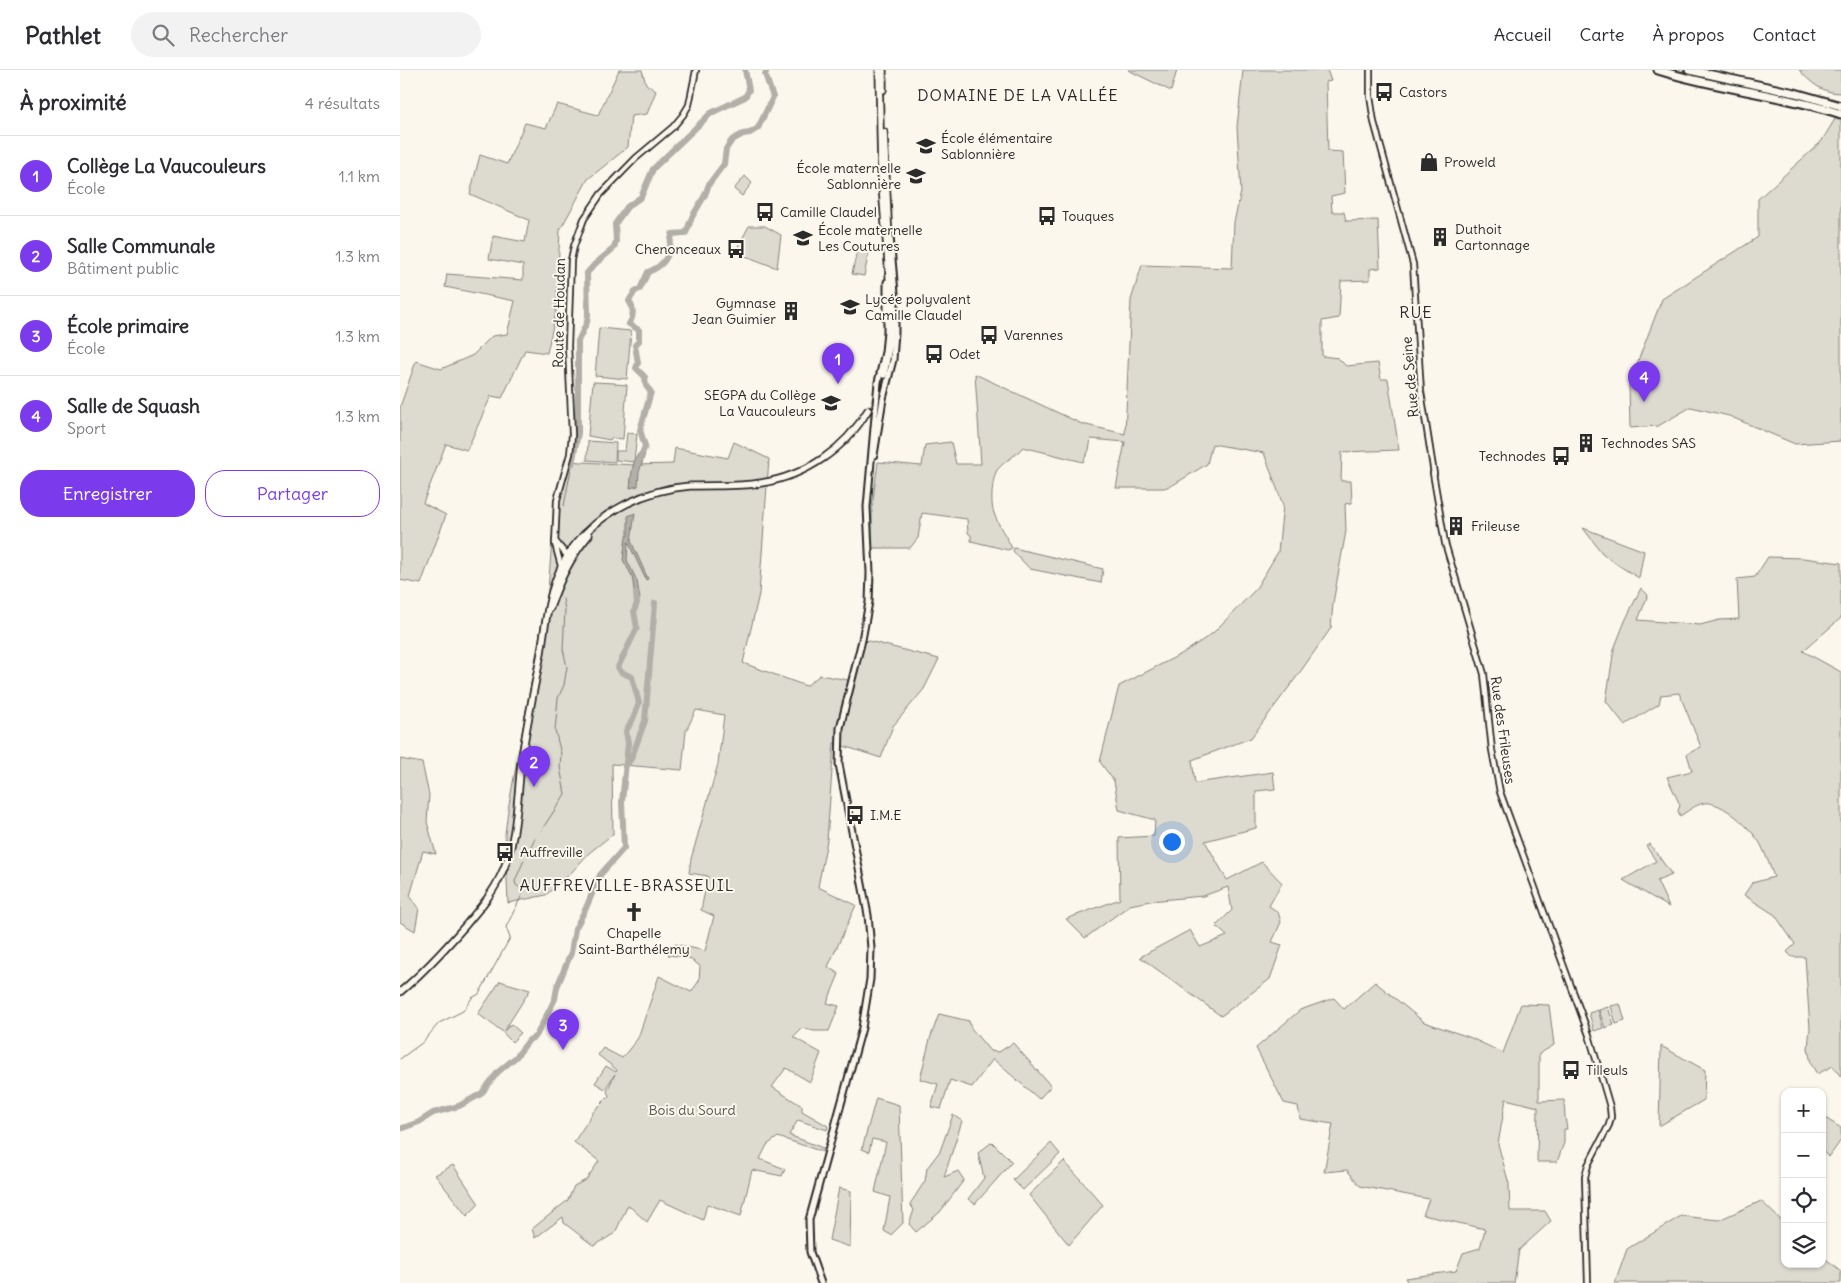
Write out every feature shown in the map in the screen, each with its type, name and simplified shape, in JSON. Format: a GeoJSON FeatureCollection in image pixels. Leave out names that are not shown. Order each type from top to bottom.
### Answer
{"type":"FeatureCollection","features":[{"type":"Feature","properties":{"kind":"highway"},"geometry":{"type":"LineString","coordinates":[[1658,70],[1796,101],[1841,114]]}},
{"type":"Feature","properties":{"kind":"highway"},"geometry":{"type":"LineString","coordinates":[[1689,70],[1795,93],[1841,106]]}},
{"type":"Feature","properties":{"kind":"main road"},"geometry":{"type":"LineString","coordinates":[[821,1283],[810,1255],[808,1233],[812,1204],[862,1028],[869,995],[872,958],[871,937],[852,816],[838,743],[868,612],[870,573],[867,515],[878,382],[885,352],[887,332],[887,272],[889,262],[884,224],[881,174],[879,70]]}},
{"type":"Feature","properties":{"kind":"main road"},"geometry":{"type":"LineString","coordinates":[[870,473],[883,399],[893,360],[896,332],[884,130],[883,70]]}},
{"type":"Feature","properties":{"kind":"main road"},"geometry":{"type":"LineString","coordinates":[[884,375],[891,333],[889,222]]}},
{"type":"Feature","properties":{"kind":"main road"},"geometry":{"type":"LineString","coordinates":[[552,596],[573,548],[593,526],[612,513],[639,498],[670,489],[691,486],[756,484],[793,474],[818,462],[840,446],[858,426],[868,410]]}},
{"type":"Feature","properties":{"kind":"main road"},"geometry":{"type":"LineString","coordinates":[[400,992],[437,959],[485,902],[502,873],[510,846],[515,790],[552,596],[561,568],[568,558],[612,513]]}},
{"type":"Feature","properties":{"kind":"street","name":"Route de Houdan"},"geometry":{"type":"LineString","coordinates":[[561,568],[555,539],[557,500],[570,454],[572,435],[568,346],[571,268],[574,246],[584,219],[601,194],[636,158],[674,127],[683,115],[689,105],[696,70]]}},
{"type":"Feature","properties":{"kind":"street","name":"Rue de Seine"},"geometry":{"type":"LineString","coordinates":[[1370,72],[1370,102],[1374,122],[1413,264],[1421,392],[1433,473]]}},
{"type":"Feature","properties":{"kind":"street","name":"Rue des Frileuses"},"geometry":{"type":"LineString","coordinates":[[1433,473],[1443,536],[1484,674],[1492,750],[1500,792],[1591,1040],[1609,1102],[1611,1118],[1608,1128],[1588,1165],[1585,1177],[1588,1283]]}},
{"type":"Feature","properties":{"kind":"street"},"geometry":{"type":"LineString","coordinates":[[555,539],[568,558]]}},
{"type":"Feature","properties":{"kind":"street"},"geometry":{"type":"LineString","coordinates":[[562,550],[573,548]]}},
{"type":"Feature","properties":{"kind":"street"},"geometry":{"type":"LineString","coordinates":[[559,555],[568,558]]}},
{"type":"Feature","properties":{"kind":"green space"},"geometry":{"type":"Polygon","coordinates":[[[619,70],[642,70],[646,84],[656,91],[647,114],[631,116],[628,147],[588,179],[560,230],[556,312],[547,353],[525,350],[502,398],[491,396],[467,450],[446,444],[423,503],[446,515],[421,584],[400,580],[400,407],[416,361],[441,369],[473,355],[492,336],[507,334],[515,301],[445,287],[447,274],[523,280],[523,265],[489,259],[493,236],[525,242],[529,220],[470,194],[480,155],[507,164],[525,123],[546,128],[557,104],[598,115],[619,70]]]}},
{"type":"Feature","properties":{"kind":"green space"},"geometry":{"type":"Polygon","coordinates":[[[1128,70],[1177,70],[1171,91],[1128,70]]]}},
{"type":"Feature","properties":{"kind":"green space"},"geometry":{"type":"Polygon","coordinates":[[[1243,70],[1327,70],[1331,81],[1326,82],[1328,151],[1343,152],[1345,193],[1331,196],[1332,212],[1344,212],[1346,221],[1378,220],[1380,268],[1370,269],[1370,280],[1341,281],[1339,318],[1322,321],[1322,356],[1338,358],[1346,366],[1378,363],[1381,379],[1388,379],[1399,450],[1342,452],[1341,481],[1351,481],[1352,503],[1345,504],[1346,531],[1333,603],[1331,628],[1251,738],[1192,760],[1195,783],[1273,772],[1275,789],[1256,791],[1256,828],[1205,841],[1227,880],[1262,862],[1282,883],[1269,906],[1278,912],[1281,922],[1272,942],[1282,945],[1270,979],[1221,1016],[1140,957],[1190,930],[1200,947],[1227,936],[1216,926],[1232,910],[1228,887],[1203,896],[1150,901],[1130,905],[1085,938],[1066,919],[1120,899],[1119,838],[1154,836],[1155,820],[1119,810],[1114,781],[1100,762],[1119,686],[1185,652],[1213,633],[1255,590],[1278,552],[1283,505],[1264,453],[1212,444],[1207,464],[1173,485],[1164,488],[1116,488],[1125,442],[1091,439],[1089,450],[1083,462],[1023,447],[997,470],[993,485],[993,509],[1012,548],[1008,550],[971,541],[971,535],[968,533],[967,519],[922,513],[918,538],[910,548],[872,548],[872,507],[878,462],[922,466],[925,445],[951,442],[956,464],[981,464],[975,374],[1082,424],[1125,434],[1131,300],[1142,265],[1232,268],[1234,222],[1241,192],[1237,127],[1243,70]]]}},
{"type":"Feature","properties":{"kind":"green space"},"geometry":{"type":"Polygon","coordinates":[[[1799,70],[1841,70],[1841,93],[1834,93],[1817,86],[1799,70]]]}},
{"type":"Feature","properties":{"kind":"green space"},"geometry":{"type":"Polygon","coordinates":[[[1835,119],[1841,121],[1841,441],[1795,444],[1729,416],[1691,407],[1658,426],[1630,428],[1629,384],[1662,299],[1758,237],[1758,199],[1821,142],[1835,119]]]}},
{"type":"Feature","properties":{"kind":"green space"},"geometry":{"type":"Polygon","coordinates":[[[745,176],[752,183],[742,196],[734,189],[745,176]]]}},
{"type":"Feature","properties":{"kind":"green space"},"geometry":{"type":"Polygon","coordinates":[[[749,226],[765,226],[781,235],[777,268],[735,252],[749,226]]]}},
{"type":"Feature","properties":{"kind":"green space"},"geometry":{"type":"Polygon","coordinates":[[[857,250],[869,252],[864,276],[852,274],[857,250]]]}},
{"type":"Feature","properties":{"kind":"green space"},"geometry":{"type":"Polygon","coordinates":[[[599,328],[631,331],[627,379],[595,376],[599,328]]]}},
{"type":"Feature","properties":{"kind":"green space"},"geometry":{"type":"Polygon","coordinates":[[[593,382],[627,385],[623,439],[611,438],[610,440],[588,436],[593,382]]]}},
{"type":"Feature","properties":{"kind":"green space"},"geometry":{"type":"Polygon","coordinates":[[[627,433],[637,434],[634,462],[616,460],[616,451],[625,451],[627,433]]]}},
{"type":"Feature","properties":{"kind":"green space"},"geometry":{"type":"Polygon","coordinates":[[[588,441],[616,443],[615,462],[587,460],[588,441]]]}},
{"type":"Feature","properties":{"kind":"green space","name":"Bois du Sourd"},"geometry":{"type":"Polygon","coordinates":[[[734,442],[769,459],[759,594],[743,663],[806,686],[820,675],[854,681],[865,640],[939,659],[924,689],[893,726],[881,758],[834,743],[827,840],[818,887],[856,905],[828,967],[839,974],[827,1003],[839,1006],[829,1031],[814,1031],[802,1028],[793,1037],[821,1053],[810,1082],[786,1068],[772,1087],[802,1106],[802,1111],[828,1126],[827,1130],[798,1120],[789,1135],[823,1148],[823,1152],[778,1137],[767,1145],[760,1159],[785,1169],[782,1176],[752,1170],[741,1216],[707,1204],[703,1220],[660,1200],[647,1222],[628,1205],[615,1233],[594,1246],[564,1223],[563,1217],[535,1238],[532,1229],[568,1200],[574,1186],[586,1180],[599,1161],[574,1142],[594,1111],[609,1096],[607,1091],[615,1074],[605,1089],[595,1083],[606,1066],[616,1072],[617,1070],[598,1055],[603,1048],[622,1058],[638,1038],[659,976],[691,992],[699,981],[700,966],[687,957],[668,955],[675,944],[705,951],[714,916],[701,910],[708,876],[689,873],[691,859],[718,764],[724,715],[696,710],[686,731],[682,770],[612,764],[613,834],[589,853],[570,874],[546,895],[508,903],[505,834],[548,590],[556,491],[565,461],[635,465],[673,464],[675,448],[728,458],[734,442]]]}},
{"type":"Feature","properties":{"kind":"green space"},"geometry":{"type":"Polygon","coordinates":[[[1583,528],[1644,551],[1639,578],[1602,553],[1583,528]]]}},
{"type":"Feature","properties":{"kind":"green space"},"geometry":{"type":"Polygon","coordinates":[[[1014,548],[1103,569],[1101,583],[1030,569],[1013,551],[1014,548]]]}},
{"type":"Feature","properties":{"kind":"green space"},"geometry":{"type":"Polygon","coordinates":[[[1768,557],[1803,558],[1841,563],[1841,618],[1803,651],[1841,672],[1841,1077],[1833,1066],[1817,1074],[1811,1064],[1808,1048],[1810,1028],[1805,957],[1792,957],[1787,952],[1795,944],[1775,915],[1744,895],[1752,883],[1774,877],[1761,845],[1736,817],[1711,803],[1704,803],[1680,816],[1678,811],[1680,805],[1667,777],[1692,771],[1687,754],[1701,747],[1679,693],[1661,695],[1659,704],[1625,725],[1606,701],[1614,649],[1641,588],[1648,595],[1638,620],[1700,625],[1719,620],[1739,619],[1737,579],[1755,577],[1768,557]]]}},
{"type":"Feature","properties":{"kind":"green space"},"geometry":{"type":"Polygon","coordinates":[[[400,759],[422,763],[429,795],[427,822],[436,854],[423,851],[410,896],[419,908],[415,931],[400,922],[400,759]]]}},
{"type":"Feature","properties":{"kind":"green space"},"geometry":{"type":"Polygon","coordinates":[[[1650,844],[1672,875],[1657,881],[1669,907],[1623,880],[1656,861],[1646,846],[1650,844]]]}},
{"type":"Feature","properties":{"kind":"green space"},"geometry":{"type":"Polygon","coordinates":[[[500,981],[530,990],[504,1031],[511,1024],[521,1033],[512,1042],[503,1032],[478,1014],[500,981]]]}},
{"type":"Feature","properties":{"kind":"green space"},"geometry":{"type":"Polygon","coordinates":[[[1375,982],[1424,1022],[1469,1037],[1503,1053],[1521,1004],[1549,1005],[1554,1045],[1539,1054],[1539,1101],[1564,1100],[1567,1129],[1564,1129],[1564,1143],[1557,1162],[1537,1162],[1538,1107],[1506,1099],[1498,1144],[1509,1184],[1510,1211],[1545,1211],[1551,1221],[1519,1250],[1514,1283],[1408,1283],[1405,1278],[1456,1271],[1463,1253],[1480,1248],[1485,1229],[1423,1215],[1429,1199],[1360,1186],[1347,1170],[1324,1172],[1333,1124],[1300,1119],[1298,1106],[1284,1103],[1256,1048],[1300,1010],[1334,998],[1344,1009],[1375,982]]]}},
{"type":"Feature","properties":{"kind":"green space"},"geometry":{"type":"Polygon","coordinates":[[[1620,1004],[1625,1021],[1616,1024],[1611,1006],[1620,1004]]]}},
{"type":"Feature","properties":{"kind":"green space"},"geometry":{"type":"Polygon","coordinates":[[[1608,1007],[1614,1025],[1605,1028],[1599,1010],[1608,1007]]]}},
{"type":"Feature","properties":{"kind":"green space"},"geometry":{"type":"Polygon","coordinates":[[[1598,1010],[1603,1028],[1594,1031],[1589,1013],[1598,1010]]]}},
{"type":"Feature","properties":{"kind":"green space"},"geometry":{"type":"Polygon","coordinates":[[[939,1014],[969,1021],[971,1028],[990,1051],[999,1052],[1013,1043],[1051,1086],[1039,1099],[993,1059],[972,1087],[950,1080],[941,1109],[931,1107],[938,1084],[920,1079],[930,1039],[939,1014]]]}},
{"type":"Feature","properties":{"kind":"green space"},"geometry":{"type":"Polygon","coordinates":[[[1661,1046],[1705,1070],[1704,1100],[1659,1126],[1661,1046]]]}},
{"type":"Feature","properties":{"kind":"green space"},"geometry":{"type":"Polygon","coordinates":[[[876,1098],[899,1105],[903,1223],[891,1235],[884,1231],[890,1197],[875,1192],[886,1142],[872,1139],[869,1152],[862,1149],[876,1098]]]}},
{"type":"Feature","properties":{"kind":"green space"},"geometry":{"type":"Polygon","coordinates":[[[953,1115],[962,1121],[944,1177],[958,1171],[964,1180],[940,1212],[916,1232],[909,1224],[914,1210],[910,1204],[925,1181],[927,1168],[940,1151],[953,1115]]]}},
{"type":"Feature","properties":{"kind":"green space"},"geometry":{"type":"Polygon","coordinates":[[[1826,1119],[1841,1128],[1841,1140],[1829,1157],[1826,1154],[1826,1119]]]}},
{"type":"Feature","properties":{"kind":"green space"},"geometry":{"type":"Polygon","coordinates":[[[992,1142],[1012,1162],[975,1204],[968,1199],[984,1178],[978,1153],[992,1142]]]}},
{"type":"Feature","properties":{"kind":"green space"},"geometry":{"type":"Polygon","coordinates":[[[1051,1143],[1060,1154],[1023,1190],[1013,1180],[1051,1143]]]}},
{"type":"Feature","properties":{"kind":"green space"},"geometry":{"type":"Polygon","coordinates":[[[1064,1161],[1103,1205],[1069,1245],[1029,1195],[1064,1161]]]}},
{"type":"Feature","properties":{"kind":"green space"},"geometry":{"type":"Polygon","coordinates":[[[453,1165],[479,1204],[467,1216],[435,1175],[453,1165]]]}},
{"type":"Feature","properties":{"kind":"green space"},"geometry":{"type":"Polygon","coordinates":[[[839,1188],[851,1191],[850,1247],[829,1240],[839,1188]]]}},
{"type":"Feature","properties":{"kind":"green space"},"geometry":{"type":"Polygon","coordinates":[[[1761,1201],[1781,1220],[1781,1268],[1826,1268],[1826,1259],[1841,1271],[1841,1283],[1615,1283],[1627,1249],[1681,1216],[1719,1220],[1761,1201]]]}},
{"type":"Feature","properties":{"kind":"shaded area"},"geometry":{"type":"Polygon","coordinates":[[[641,451],[645,454],[639,472],[638,486],[630,488],[634,463],[641,451]]]}},
{"type":"Feature","properties":{"kind":"shaded area"},"geometry":{"type":"Polygon","coordinates":[[[635,513],[631,541],[648,579],[646,580],[628,542],[627,560],[637,581],[640,599],[634,600],[632,576],[623,560],[626,536],[628,536],[628,516],[635,513]]]}},
{"type":"Feature","properties":{"kind":"waterway"},"geometry":{"type":"LineString","coordinates":[[572,464],[578,433],[578,341],[587,322],[588,315],[587,273],[614,248],[616,241],[615,224],[627,207],[641,197],[653,169],[711,113],[745,97],[749,90],[745,70]]}},
{"type":"Feature","properties":{"kind":"waterway"},"geometry":{"type":"LineString","coordinates":[[640,459],[645,446],[640,430],[651,392],[646,386],[645,377],[636,368],[638,363],[635,345],[639,341],[639,330],[629,324],[633,312],[629,301],[635,291],[640,289],[648,272],[664,262],[670,247],[672,234],[686,233],[709,184],[724,164],[726,149],[732,140],[758,128],[773,97],[765,74],[767,70]]}},
{"type":"Feature","properties":{"kind":"waterway"},"geometry":{"type":"LineString","coordinates":[[564,506],[572,464]]}},
{"type":"Feature","properties":{"kind":"waterway"},"geometry":{"type":"LineString","coordinates":[[400,1129],[419,1122],[433,1113],[459,1106],[481,1094],[498,1072],[516,1057],[529,1040],[536,1036],[555,999],[557,987],[571,953],[575,929],[600,875],[624,848],[622,802],[628,743],[626,731],[639,703],[632,677],[621,672],[618,667],[637,628],[634,611],[637,603],[636,593]]}},
{"type":"Feature","properties":{"kind":"waterway"},"geometry":{"type":"LineString","coordinates":[[541,831],[565,794],[560,767],[561,754],[555,730],[558,698],[564,685],[567,667],[563,649],[565,610],[563,599]]}},
{"type":"Feature","properties":{"kind":"waterway"},"geometry":{"type":"LineString","coordinates":[[625,767],[631,759],[645,721],[655,603]]}},
{"type":"Feature","properties":{"kind":"waterway"},"geometry":{"type":"LineString","coordinates":[[530,848],[535,838]]}},
{"type":"Feature","properties":{"kind":"waterway"},"geometry":{"type":"LineString","coordinates":[[400,1059],[423,1042],[439,1023],[463,1011],[472,998],[479,994],[510,938],[506,927],[524,891],[516,885],[515,881],[524,860]]}},
{"type":"Feature","properties":{"kind":"tunnel"},"geometry":{"type":"LineString","coordinates":[[868,410],[878,392],[884,375]]}},
{"type":"Feature","properties":{"kind":"place","name":"Castors"},"geometry":{"type":"Point","coordinates":[1384,92]}},
{"type":"Feature","properties":{"kind":"place","name":"École élémentaire Sablonnière"},"geometry":{"type":"Point","coordinates":[926,146]}},
{"type":"Feature","properties":{"kind":"place","name":"Proweld"},"geometry":{"type":"Point","coordinates":[1429,162]}},
{"type":"Feature","properties":{"kind":"place","name":"École maternelle Sablonnière"},"geometry":{"type":"Point","coordinates":[916,176]}},
{"type":"Feature","properties":{"kind":"place","name":"Camille Claudel"},"geometry":{"type":"Point","coordinates":[765,212]}},
{"type":"Feature","properties":{"kind":"place","name":"Touques"},"geometry":{"type":"Point","coordinates":[1047,216]}},
{"type":"Feature","properties":{"kind":"place","name":"Duthoit Cartonnage"},"geometry":{"type":"Point","coordinates":[1440,237]}},
{"type":"Feature","properties":{"kind":"place","name":"École maternelle Les Coutures"},"geometry":{"type":"Point","coordinates":[803,238]}},
{"type":"Feature","properties":{"kind":"place","name":"Chenonceaux"},"geometry":{"type":"Point","coordinates":[736,249]}},
{"type":"Feature","properties":{"kind":"place","name":"Lycée polyvalent Camille Claudel"},"geometry":{"type":"Point","coordinates":[850,307]}},
{"type":"Feature","properties":{"kind":"place","name":"Gymnase Jean Guimier"},"geometry":{"type":"Point","coordinates":[791,311]}},
{"type":"Feature","properties":{"kind":"place","name":"Varennes"},"geometry":{"type":"Point","coordinates":[989,335]}},
{"type":"Feature","properties":{"kind":"place","name":"Odet"},"geometry":{"type":"Point","coordinates":[934,354]}},
{"type":"Feature","properties":{"kind":"place","name":"Collège La Vaucouleurs"},"geometry":{"type":"Point","coordinates":[838,384]}},
{"type":"Feature","properties":{"kind":"place","name":"Salle de Squash"},"geometry":{"type":"Point","coordinates":[1644,402]}},
{"type":"Feature","properties":{"kind":"place","name":"SEGPA du Collège La Vaucouleurs"},"geometry":{"type":"Point","coordinates":[831,403]}},
{"type":"Feature","properties":{"kind":"place","name":"Technodes SAS"},"geometry":{"type":"Point","coordinates":[1586,443]}},
{"type":"Feature","properties":{"kind":"place","name":"Technodes"},"geometry":{"type":"Point","coordinates":[1561,456]}},
{"type":"Feature","properties":{"kind":"place","name":"Frileuse"},"geometry":{"type":"Point","coordinates":[1456,526]}},
{"type":"Feature","properties":{"kind":"place","name":"Salle Communale"},"geometry":{"type":"Point","coordinates":[534,787]}},
{"type":"Feature","properties":{"kind":"place","name":"I.M.E"},"geometry":{"type":"Point","coordinates":[855,815]}},
{"type":"Feature","properties":{"kind":"place","name":"Auffreville"},"geometry":{"type":"Point","coordinates":[505,852]}},
{"type":"Feature","properties":{"kind":"place","name":"Chapelle Saint-Barthélemy"},"geometry":{"type":"Point","coordinates":[634,912]}},
{"type":"Feature","properties":{"kind":"place","name":"École primaire"},"geometry":{"type":"Point","coordinates":[563,1050]}},
{"type":"Feature","properties":{"kind":"place","name":"Tilleuls"},"geometry":{"type":"Point","coordinates":[1571,1070]}},
{"type":"Feature","properties":{"kind":"district","name":"DOMAINE DE LA VALLÉE"},"geometry":{"type":"Point","coordinates":[1018,95]}},
{"type":"Feature","properties":{"kind":"district","name":"RUE"},"geometry":{"type":"Point","coordinates":[1416,312]}},
{"type":"Feature","properties":{"kind":"district","name":"AUFFREVILLE-BRASSEUIL"},"geometry":{"type":"Point","coordinates":[627,885]}}]}
